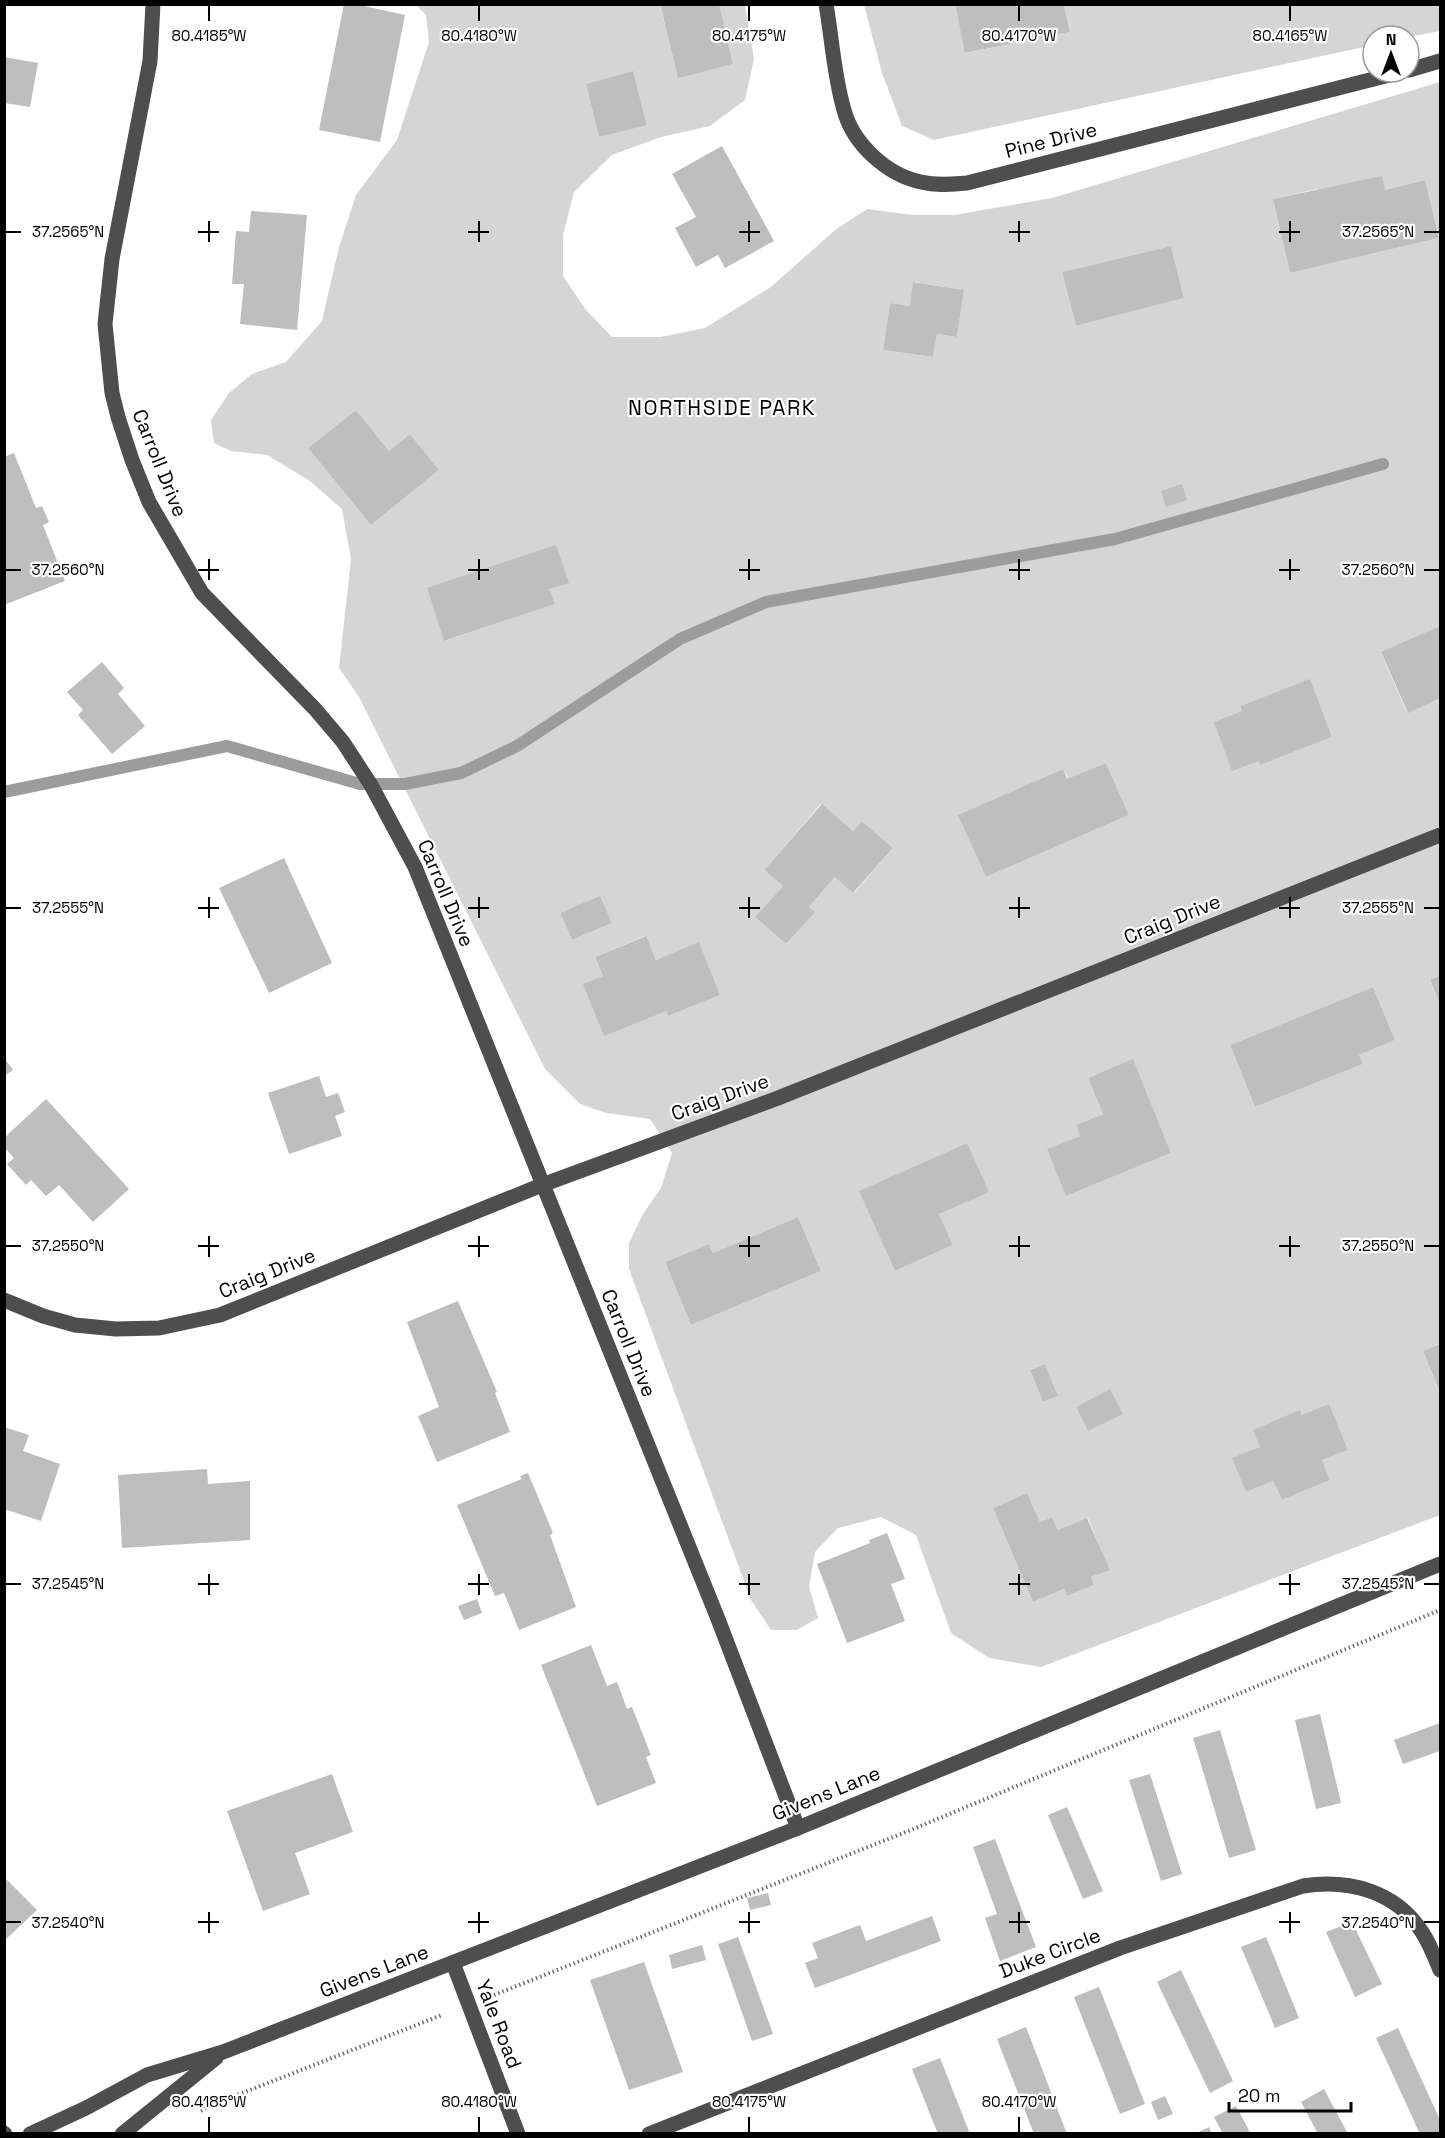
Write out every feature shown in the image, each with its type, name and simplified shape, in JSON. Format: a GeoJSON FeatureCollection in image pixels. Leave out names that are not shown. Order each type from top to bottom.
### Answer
{"type":"FeatureCollection","features":[{"type":"Feature","properties":{"kind":"street","name":"Carroll Drive"},"geometry":{"type":"LineString","coordinates":[[153,4],[150,61],[112,259],[105,324],[112,393],[121,428],[149,501],[202,594],[315,709],[343,742],[371,785],[414,867],[718,1619],[798,1828]]}},
{"type":"Feature","properties":{"kind":"street","name":"Pine Drive"},"geometry":{"type":"LineString","coordinates":[[826,4],[844,111],[851,128],[870,155],[903,176],[921,182],[942,185],[968,183],[1361,82]]}},
{"type":"Feature","properties":{"kind":"street"},"geometry":{"type":"LineString","coordinates":[[1421,67],[1440,62]]}},
{"type":"Feature","properties":{"kind":"street","name":"Craig Drive"},"geometry":{"type":"LineString","coordinates":[[4,1300],[43,1316],[75,1324],[116,1329],[159,1328],[220,1315],[542,1185],[778,1098],[1440,835]]}},
{"type":"Feature","properties":{"kind":"street","name":"Givens Lane"},"geometry":{"type":"LineString","coordinates":[[30,2133],[86,2108],[147,2075],[223,2052],[798,1828],[1440,1564]]}},
{"type":"Feature","properties":{"kind":"street","name":"Duke Circle"},"geometry":{"type":"LineString","coordinates":[[649,2133],[1120,1948],[1303,1886],[1324,1883],[1350,1884],[1374,1892],[1397,1905],[1423,1933],[1440,1970]]}},
{"type":"Feature","properties":{"kind":"street","name":"Yale Road"},"geometry":{"type":"LineString","coordinates":[[453,1963],[518,2133]]}},
{"type":"Feature","properties":{"kind":"street","name":"Givens Lane"},"geometry":{"type":"LineString","coordinates":[[122,2133],[223,2052]]}},
{"type":"Feature","properties":{"kind":"path"},"geometry":{"type":"LineString","coordinates":[[192,2117],[208,2106],[922,1826],[1440,1610]]}},
{"type":"Feature","properties":{"kind":"shaded area"},"geometry":{"type":"Polygon","coordinates":[[[1064,4],[1440,5],[1440,31],[1421,35],[1421,24],[1361,24],[1361,48],[934,140],[902,126],[882,73],[864,5],[955,5],[966,53],[1070,32],[1064,4]]]}},
{"type":"Feature","properties":{"kind":"shaded area"},"geometry":{"type":"Polygon","coordinates":[[[416,5],[660,5],[678,77],[733,64],[719,5],[745,5],[754,59],[745,100],[710,126],[661,137],[612,155],[574,192],[563,235],[563,276],[586,310],[612,337],[661,337],[705,328],[771,287],[835,230],[867,209],[913,215],[954,215],[1052,198],[1440,82],[1440,626],[1381,653],[1407,712],[1440,698],[1440,976],[1430,981],[1440,1005],[1440,1344],[1423,1351],[1440,1394],[1440,1515],[1041,1667],[989,1658],[951,1633],[916,1535],[881,1517],[838,1528],[815,1552],[809,1586],[818,1618],[797,1630],[771,1630],[751,1600],[629,1269],[629,1243],[643,1214],[661,1188],[672,1153],[650,1119],[606,1113],[580,1104],[545,1069],[359,697],[339,668],[351,559],[342,509],[310,481],[267,455],[231,451],[214,443],[211,420],[229,393],[252,374],[286,362],[322,321],[339,247],[356,195],[397,140],[429,42],[426,15],[416,5]],[[633,72],[586,84],[599,137],[647,124],[633,72]],[[1425,180],[1385,190],[1318,191],[1317,189],[1273,199],[1290,273],[1439,238],[1425,180]],[[1171,246],[1062,272],[1076,326],[1184,298],[1171,246]],[[914,282],[910,306],[890,303],[883,350],[933,357],[937,334],[957,337],[964,290],[914,282]],[[356,410],[308,448],[371,525],[439,470],[410,434],[389,451],[356,410]],[[427,588],[445,641],[554,604],[549,589],[427,588]],[[1310,680],[1240,706],[1261,764],[1332,737],[1310,680]],[[1106,763],[1068,779],[1063,769],[959,815],[986,877],[1129,815],[1106,763]],[[821,804],[764,870],[783,886],[755,917],[786,944],[814,912],[809,907],[835,877],[854,893],[893,848],[862,821],[853,831],[821,804]],[[600,897],[560,913],[572,940],[612,923],[600,897]],[[645,936],[595,957],[603,976],[666,1011],[668,1016],[720,995],[699,943],[656,960],[645,936]],[[1373,987],[1230,1045],[1255,1107],[1363,1064],[1359,1055],[1395,1040],[1373,987]],[[1133,1060],[1088,1078],[1103,1114],[1076,1125],[1080,1136],[1048,1149],[1066,1196],[1171,1153],[1133,1060]],[[967,1143],[860,1191],[895,1271],[953,1245],[939,1214],[967,1143]],[[798,1217],[713,1253],[709,1244],[665,1262],[691,1325],[821,1271],[798,1217]],[[1045,1364],[1030,1370],[1043,1402],[1058,1396],[1045,1364]],[[1110,1390],[1076,1407],[1088,1431],[1122,1414],[1110,1390]],[[1300,1411],[1260,1447],[1233,1459],[1246,1492],[1273,1481],[1282,1500],[1330,1480],[1322,1460],[1347,1450],[1302,1415],[1300,1411]],[[1027,1493],[993,1508],[1033,1602],[1064,1589],[1067,1596],[1094,1585],[1091,1577],[1109,1570],[1088,1518],[1058,1530],[1052,1517],[1040,1522],[1027,1493]]]}},
{"type":"Feature","properties":{"kind":"building"},"geometry":{"type":"Polygon","coordinates":[[[344,4],[355,4],[405,15],[380,142],[319,130],[344,4]]]}},
{"type":"Feature","properties":{"kind":"building"},"geometry":{"type":"Polygon","coordinates":[[[660,4],[719,4],[733,64],[678,78],[660,4]]]}},
{"type":"Feature","properties":{"kind":"building"},"geometry":{"type":"Polygon","coordinates":[[[955,4],[1064,4],[1070,32],[965,53],[955,4]]]}},
{"type":"Feature","properties":{"kind":"building"},"geometry":{"type":"Polygon","coordinates":[[[4,57],[38,63],[30,107],[4,103],[4,57]]]}},
{"type":"Feature","properties":{"kind":"building"},"geometry":{"type":"Polygon","coordinates":[[[633,71],[647,125],[599,137],[586,84],[633,71]]]}},
{"type":"Feature","properties":{"kind":"building"},"geometry":{"type":"Polygon","coordinates":[[[722,146],[774,241],[725,268],[718,255],[696,267],[675,228],[696,217],[672,174],[722,146]]]}},
{"type":"Feature","properties":{"kind":"building"},"geometry":{"type":"Polygon","coordinates":[[[1382,176],[1385,190],[1425,180],[1439,238],[1290,273],[1273,199],[1382,176]]]}},
{"type":"Feature","properties":{"kind":"building"},"geometry":{"type":"Polygon","coordinates":[[[251,211],[307,215],[297,330],[240,324],[244,284],[232,284],[236,231],[249,232],[251,211]]]}},
{"type":"Feature","properties":{"kind":"building"},"geometry":{"type":"Polygon","coordinates":[[[1171,246],[1184,298],[1076,326],[1062,272],[1171,246]]]}},
{"type":"Feature","properties":{"kind":"building"},"geometry":{"type":"Polygon","coordinates":[[[913,282],[964,290],[957,337],[937,334],[933,357],[883,350],[890,303],[910,306],[913,282]]]}},
{"type":"Feature","properties":{"kind":"building"},"geometry":{"type":"Polygon","coordinates":[[[356,410],[389,451],[410,434],[439,470],[371,525],[308,448],[356,410]]]}},
{"type":"Feature","properties":{"kind":"building"},"geometry":{"type":"Polygon","coordinates":[[[14,453],[36,508],[42,506],[49,522],[43,525],[65,581],[4,605],[4,457],[14,453]]]}},
{"type":"Feature","properties":{"kind":"building"},"geometry":{"type":"Polygon","coordinates":[[[1182,484],[1187,500],[1166,507],[1161,491],[1182,484]]]}},
{"type":"Feature","properties":{"kind":"building"},"geometry":{"type":"Polygon","coordinates":[[[556,545],[569,583],[549,589],[555,604],[444,641],[427,588],[556,545]]]}},
{"type":"Feature","properties":{"kind":"building"},"geometry":{"type":"Polygon","coordinates":[[[1440,626],[1440,698],[1408,713],[1381,652],[1440,626]]]}},
{"type":"Feature","properties":{"kind":"building"},"geometry":{"type":"Polygon","coordinates":[[[102,662],[124,688],[118,694],[145,726],[112,754],[78,715],[83,710],[67,692],[102,662]]]}},
{"type":"Feature","properties":{"kind":"building"},"geometry":{"type":"Polygon","coordinates":[[[1310,679],[1332,737],[1260,765],[1259,761],[1232,771],[1214,722],[1242,711],[1240,706],[1310,679]]]}},
{"type":"Feature","properties":{"kind":"building"},"geometry":{"type":"Polygon","coordinates":[[[1106,763],[1129,815],[986,877],[958,815],[1063,769],[1067,779],[1106,763]]]}},
{"type":"Feature","properties":{"kind":"building"},"geometry":{"type":"Polygon","coordinates":[[[822,804],[853,831],[862,821],[893,848],[853,893],[835,877],[809,907],[815,912],[786,944],[755,917],[783,886],[764,870],[822,804]]]}},
{"type":"Feature","properties":{"kind":"building"},"geometry":{"type":"Polygon","coordinates":[[[284,858],[332,963],[269,993],[219,888],[284,858]]]}},
{"type":"Feature","properties":{"kind":"building"},"geometry":{"type":"Polygon","coordinates":[[[600,896],[612,923],[572,940],[560,913],[600,896]]]}},
{"type":"Feature","properties":{"kind":"building"},"geometry":{"type":"Polygon","coordinates":[[[646,936],[656,960],[699,942],[720,995],[668,1016],[666,1011],[604,1036],[583,984],[603,976],[595,957],[646,936]]]}},
{"type":"Feature","properties":{"kind":"building"},"geometry":{"type":"Polygon","coordinates":[[[1440,976],[1440,1005],[1430,980],[1440,976]]]}},
{"type":"Feature","properties":{"kind":"building"},"geometry":{"type":"Polygon","coordinates":[[[1373,987],[1395,1040],[1359,1055],[1363,1064],[1255,1107],[1230,1045],[1373,987]]]}},
{"type":"Feature","properties":{"kind":"building"},"geometry":{"type":"Polygon","coordinates":[[[4,1058],[13,1070],[4,1076],[4,1058]]]}},
{"type":"Feature","properties":{"kind":"building"},"geometry":{"type":"Polygon","coordinates":[[[1133,1059],[1171,1153],[1066,1196],[1047,1149],[1080,1136],[1076,1125],[1103,1114],[1088,1078],[1133,1059]]]}},
{"type":"Feature","properties":{"kind":"building"},"geometry":{"type":"Polygon","coordinates":[[[319,1076],[326,1097],[338,1093],[345,1112],[335,1116],[342,1136],[289,1154],[268,1093],[319,1076]]]}},
{"type":"Feature","properties":{"kind":"building"},"geometry":{"type":"Polygon","coordinates":[[[46,1099],[129,1189],[93,1222],[59,1185],[46,1196],[31,1180],[26,1185],[7,1164],[14,1158],[4,1147],[4,1138],[46,1099]]]}},
{"type":"Feature","properties":{"kind":"building"},"geometry":{"type":"Polygon","coordinates":[[[967,1143],[989,1192],[939,1214],[953,1245],[895,1271],[859,1191],[967,1143]]]}},
{"type":"Feature","properties":{"kind":"building"},"geometry":{"type":"Polygon","coordinates":[[[798,1217],[821,1271],[691,1325],[665,1262],[709,1244],[713,1253],[798,1217]]]}},
{"type":"Feature","properties":{"kind":"building"},"geometry":{"type":"Polygon","coordinates":[[[458,1301],[497,1392],[495,1393],[510,1432],[437,1462],[418,1416],[439,1407],[407,1322],[458,1301]]]}},
{"type":"Feature","properties":{"kind":"building"},"geometry":{"type":"Polygon","coordinates":[[[1440,1344],[1440,1393],[1423,1351],[1440,1344]]]}},
{"type":"Feature","properties":{"kind":"building"},"geometry":{"type":"Polygon","coordinates":[[[1045,1364],[1058,1396],[1043,1402],[1030,1370],[1045,1364]]]}},
{"type":"Feature","properties":{"kind":"building"},"geometry":{"type":"Polygon","coordinates":[[[1110,1389],[1123,1414],[1088,1431],[1076,1407],[1110,1389]]]}},
{"type":"Feature","properties":{"kind":"building"},"geometry":{"type":"Polygon","coordinates":[[[1329,1404],[1348,1450],[1322,1460],[1330,1480],[1282,1500],[1273,1481],[1246,1492],[1232,1458],[1260,1447],[1253,1430],[1300,1410],[1302,1415],[1329,1404]]]}},
{"type":"Feature","properties":{"kind":"building"},"geometry":{"type":"Polygon","coordinates":[[[4,1427],[29,1435],[23,1451],[60,1464],[41,1521],[4,1509],[4,1427]]]}},
{"type":"Feature","properties":{"kind":"building"},"geometry":{"type":"Polygon","coordinates":[[[207,1469],[208,1484],[250,1481],[250,1540],[122,1548],[118,1475],[207,1469]]]}},
{"type":"Feature","properties":{"kind":"building"},"geometry":{"type":"Polygon","coordinates":[[[528,1473],[553,1533],[550,1535],[576,1607],[519,1630],[504,1593],[495,1596],[457,1505],[522,1479],[520,1476],[528,1473]]]}},
{"type":"Feature","properties":{"kind":"building"},"geometry":{"type":"Polygon","coordinates":[[[1027,1493],[1040,1522],[1052,1517],[1058,1530],[1087,1518],[1110,1570],[1091,1577],[1094,1585],[1067,1596],[1064,1589],[1033,1602],[993,1508],[1027,1493]]]}},
{"type":"Feature","properties":{"kind":"building"},"geometry":{"type":"Polygon","coordinates":[[[887,1533],[905,1579],[891,1584],[905,1621],[847,1643],[817,1564],[870,1543],[869,1540],[887,1533]]]}},
{"type":"Feature","properties":{"kind":"building"},"geometry":{"type":"Polygon","coordinates":[[[477,1599],[482,1613],[464,1620],[458,1606],[477,1599]]]}},
{"type":"Feature","properties":{"kind":"building"},"geometry":{"type":"Polygon","coordinates":[[[591,1645],[607,1686],[617,1682],[627,1709],[632,1707],[651,1755],[646,1757],[656,1783],[597,1806],[541,1665],[591,1645]]]}},
{"type":"Feature","properties":{"kind":"building"},"geometry":{"type":"Polygon","coordinates":[[[1320,1714],[1341,1803],[1316,1809],[1295,1720],[1320,1714]]]}},
{"type":"Feature","properties":{"kind":"building"},"geometry":{"type":"Polygon","coordinates":[[[1440,1723],[1440,1751],[1403,1764],[1394,1740],[1440,1723]]]}},
{"type":"Feature","properties":{"kind":"building"},"geometry":{"type":"Polygon","coordinates":[[[1220,1730],[1256,1850],[1229,1858],[1193,1738],[1220,1730]]]}},
{"type":"Feature","properties":{"kind":"building"},"geometry":{"type":"Polygon","coordinates":[[[332,1774],[353,1832],[295,1853],[310,1894],[263,1911],[227,1811],[332,1774]]]}},
{"type":"Feature","properties":{"kind":"building"},"geometry":{"type":"Polygon","coordinates":[[[1150,1774],[1182,1874],[1161,1881],[1129,1780],[1150,1774]]]}},
{"type":"Feature","properties":{"kind":"building"},"geometry":{"type":"Polygon","coordinates":[[[1067,1807],[1103,1891],[1083,1899],[1048,1815],[1067,1807]]]}},
{"type":"Feature","properties":{"kind":"building"},"geometry":{"type":"Polygon","coordinates":[[[995,1839],[1036,1947],[1000,1961],[985,1918],[997,1914],[973,1847],[995,1839]]]}},
{"type":"Feature","properties":{"kind":"building"},"geometry":{"type":"Polygon","coordinates":[[[4,1877],[37,1910],[4,1941],[4,1877]]]}},
{"type":"Feature","properties":{"kind":"building"},"geometry":{"type":"Polygon","coordinates":[[[768,1893],[771,1905],[750,1910],[747,1898],[768,1893]]]}},
{"type":"Feature","properties":{"kind":"building"},"geometry":{"type":"Polygon","coordinates":[[[932,1916],[941,1941],[815,1988],[805,1963],[818,1958],[812,1943],[860,1925],[866,1941],[932,1916]]]}},
{"type":"Feature","properties":{"kind":"building"},"geometry":{"type":"Polygon","coordinates":[[[1352,1922],[1382,1984],[1355,1997],[1326,1932],[1352,1922]]]}},
{"type":"Feature","properties":{"kind":"building"},"geometry":{"type":"Polygon","coordinates":[[[738,1937],[773,2034],[752,2041],[718,1944],[738,1937]]]}},
{"type":"Feature","properties":{"kind":"building"},"geometry":{"type":"Polygon","coordinates":[[[1266,1937],[1299,2018],[1275,2028],[1241,1947],[1266,1937]]]}},
{"type":"Feature","properties":{"kind":"building"},"geometry":{"type":"Polygon","coordinates":[[[702,1945],[706,1960],[672,1969],[669,1955],[702,1945]]]}},
{"type":"Feature","properties":{"kind":"building"},"geometry":{"type":"Polygon","coordinates":[[[644,1962],[683,2072],[629,2090],[590,1980],[644,1962]]]}},
{"type":"Feature","properties":{"kind":"building"},"geometry":{"type":"Polygon","coordinates":[[[1181,1970],[1233,2081],[1210,2093],[1157,1982],[1181,1970]]]}},
{"type":"Feature","properties":{"kind":"building"},"geometry":{"type":"Polygon","coordinates":[[[1099,1987],[1145,2104],[1120,2114],[1074,1997],[1099,1987]]]}},
{"type":"Feature","properties":{"kind":"building"},"geometry":{"type":"Polygon","coordinates":[[[1026,2027],[1067,2134],[1034,2134],[997,2039],[1026,2027]]]}},
{"type":"Feature","properties":{"kind":"building"},"geometry":{"type":"Polygon","coordinates":[[[1398,2028],[1440,2120],[1440,2134],[1420,2134],[1376,2038],[1398,2028]]]}},
{"type":"Feature","properties":{"kind":"building"},"geometry":{"type":"Polygon","coordinates":[[[940,2058],[970,2134],[938,2134],[912,2069],[940,2058]]]}},
{"type":"Feature","properties":{"kind":"building"},"geometry":{"type":"Polygon","coordinates":[[[1324,2089],[1348,2134],[1318,2134],[1301,2102],[1324,2089]]]}},
{"type":"Feature","properties":{"kind":"building"},"geometry":{"type":"Polygon","coordinates":[[[1165,2096],[1173,2114],[1158,2120],[1151,2102],[1165,2096]]]}},
{"type":"Feature","properties":{"kind":"building"},"geometry":{"type":"Polygon","coordinates":[[[1236,2106],[1251,2134],[1223,2134],[1214,2117],[1236,2106]]]}},
{"type":"Feature","properties":{"kind":"building"},"geometry":{"type":"Polygon","coordinates":[[[1209,2127],[1212,2134],[1194,2134],[1209,2127]]]}},
{"type":"Feature","properties":{"kind":"waterway"},"geometry":{"type":"LineString","coordinates":[[4,792],[227,746],[360,784],[405,784],[461,773],[517,746],[680,639],[766,602],[1115,539],[1383,464]]}},
{"type":"Feature","properties":{"kind":"district","name":"NORTHSIDE PARK"},"geometry":{"type":"Point","coordinates":[722,408]}}]}
